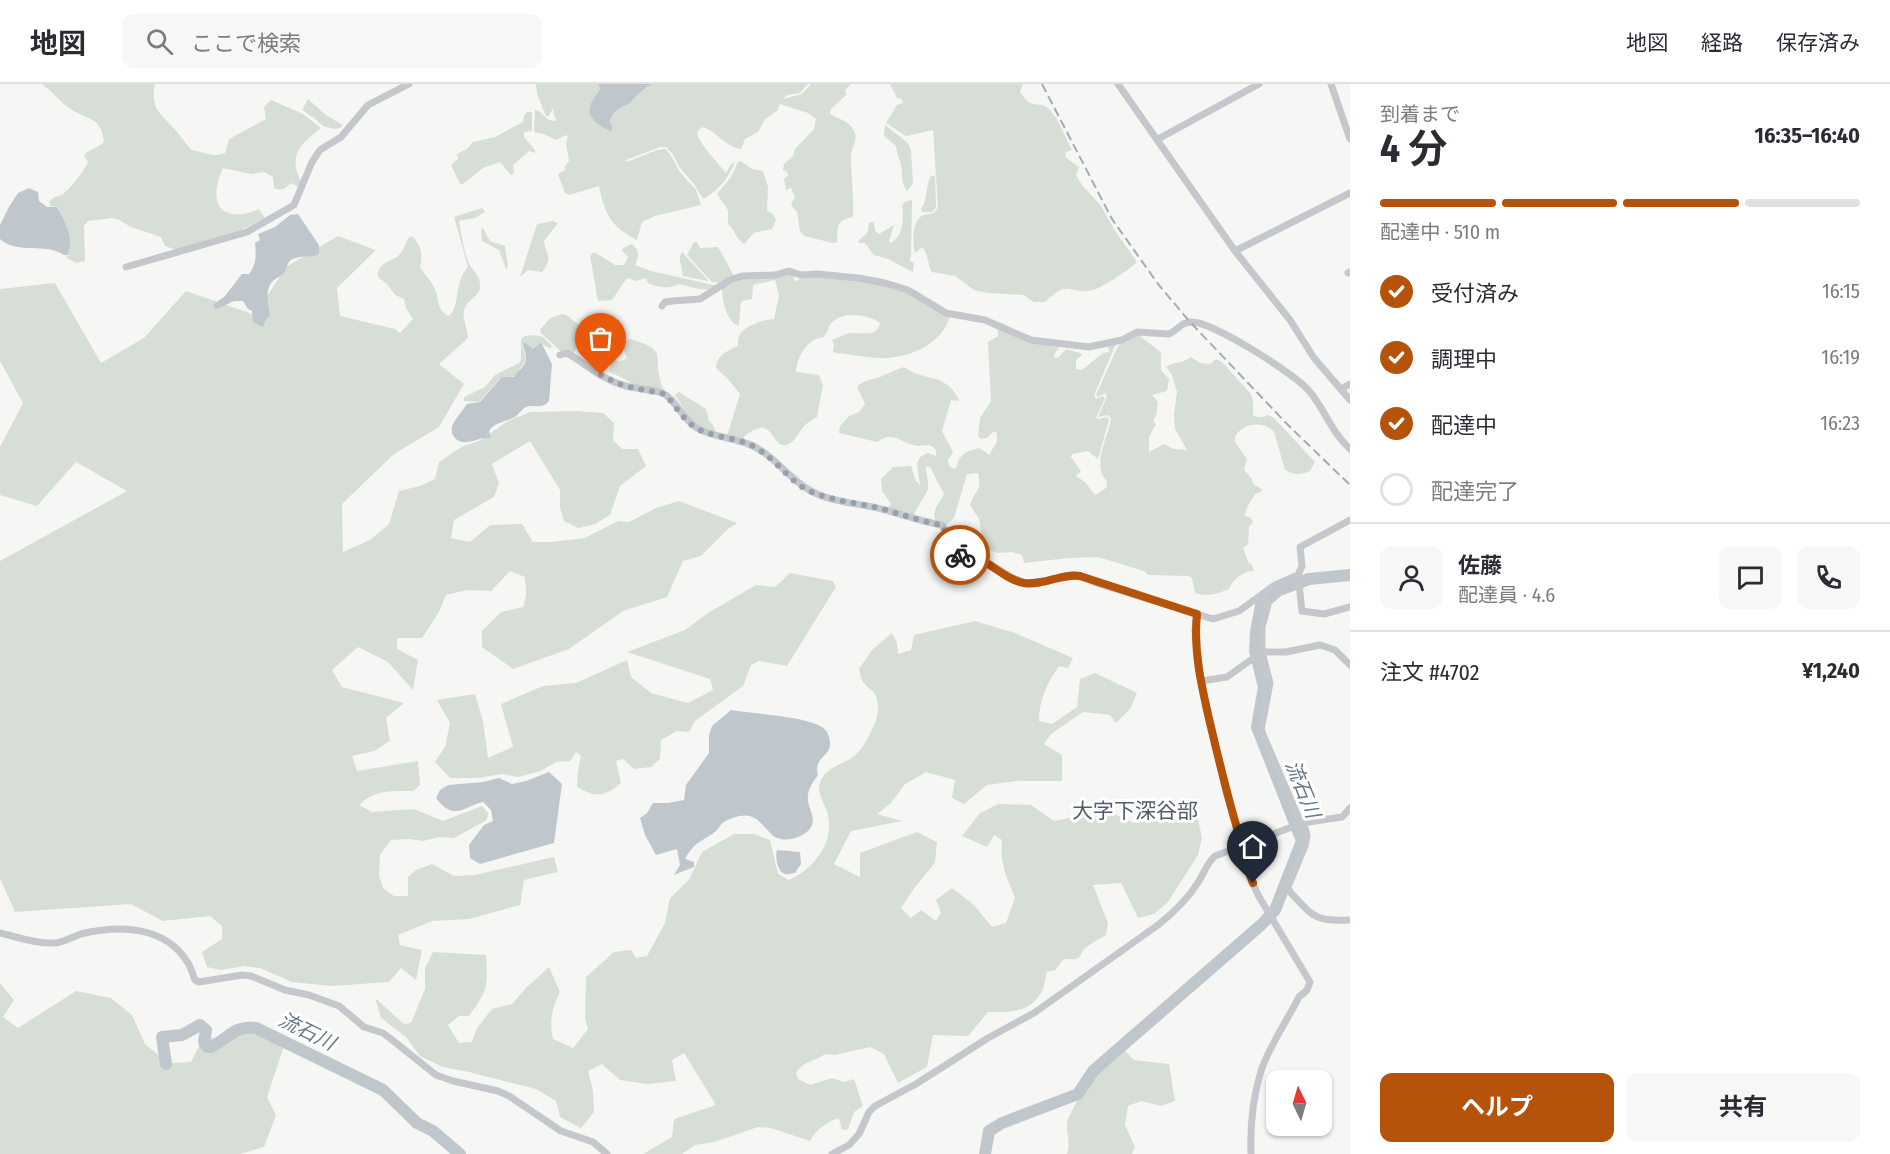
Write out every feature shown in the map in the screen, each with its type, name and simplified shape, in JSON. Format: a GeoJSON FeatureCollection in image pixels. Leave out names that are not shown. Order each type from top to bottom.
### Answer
{"type":"FeatureCollection","features":[{"type":"Feature","properties":{"kind":"street"},"geometry":{"type":"LineString","coordinates":[[126,267],[247,232],[294,205],[312,162],[320,150],[341,137],[368,105],[409,84]]}},
{"type":"Feature","properties":{"kind":"street"},"geometry":{"type":"LineString","coordinates":[[1118,84],[1236,251],[1290,320],[1314,358],[1350,400]]}},
{"type":"Feature","properties":{"kind":"street"},"geometry":{"type":"LineString","coordinates":[[1158,139],[1258,84]]}},
{"type":"Feature","properties":{"kind":"street"},"geometry":{"type":"LineString","coordinates":[[1331,84],[1350,139]]}},
{"type":"Feature","properties":{"kind":"street"},"geometry":{"type":"LineString","coordinates":[[1236,251],[1350,193]]}},
{"type":"Feature","properties":{"kind":"street"},"geometry":{"type":"LineString","coordinates":[[662,306],[665,302],[700,299],[738,277],[775,275],[789,270],[801,275],[817,274],[885,283],[908,290],[946,313],[985,320],[1030,340],[1094,347],[1122,340],[1137,332],[1169,334],[1184,322],[1196,321],[1241,343],[1300,382],[1321,407],[1335,433],[1350,449]]}},
{"type":"Feature","properties":{"kind":"street"},"geometry":{"type":"LineString","coordinates":[[560,355],[567,353],[601,375],[624,386],[665,394],[682,416],[697,428],[711,435],[738,439],[755,447],[808,490],[837,500],[889,511],[921,522],[942,525],[946,531],[947,547],[952,552],[982,559],[1011,578],[1025,583],[1071,575],[1080,576],[1213,619],[1239,611],[1275,585],[1298,575]]}},
{"type":"Feature","properties":{"kind":"street"},"geometry":{"type":"LineString","coordinates":[[1341,389],[1350,384]]}},
{"type":"Feature","properties":{"kind":"street"},"geometry":{"type":"LineString","coordinates":[[1350,520],[1300,547],[1302,566],[1298,575],[1302,611],[1324,614],[1350,607]]}},
{"type":"Feature","properties":{"kind":"street"},"geometry":{"type":"LineString","coordinates":[[1263,595],[1268,605],[1263,627],[1262,652],[1270,683],[1261,730],[1307,836],[1288,887],[1314,917],[1327,921],[1350,920]]}},
{"type":"Feature","properties":{"kind":"street"},"geometry":{"type":"LineString","coordinates":[[1197,614],[1195,630],[1201,681],[1226,792],[1248,872],[1258,895],[1310,982],[1299,997],[1261,1071],[1252,1127],[1251,1154]]}},
{"type":"Feature","properties":{"kind":"street"},"geometry":{"type":"LineString","coordinates":[[1201,681],[1227,677],[1262,652],[1286,652],[1320,645],[1335,650],[1350,665]]}},
{"type":"Feature","properties":{"kind":"street"},"geometry":{"type":"LineString","coordinates":[[832,1154],[849,1145],[859,1134],[869,1112],[875,1106],[1034,1013],[1158,925],[1172,914],[1191,891],[1209,861],[1222,852],[1302,824],[1342,817],[1350,808]]}},
{"type":"Feature","properties":{"kind":"street"},"geometry":{"type":"LineString","coordinates":[[0,933],[57,943],[79,935],[105,930],[138,928],[148,931],[170,944],[181,954],[189,964],[195,980],[199,982],[242,975],[251,976],[285,990],[309,995],[339,1006],[364,1027],[383,1033],[392,1039],[436,1075],[453,1081],[498,1090],[561,1131],[593,1142],[608,1154]]}},
{"type":"Feature","properties":{"kind":"shaded area"},"geometry":{"type":"Polygon","coordinates":[[[42,84],[155,84],[155,106],[161,115],[192,150],[212,155],[225,153],[229,139],[266,119],[264,107],[271,100],[303,114],[321,128],[308,139],[296,157],[297,172],[301,181],[298,187],[291,183],[279,190],[274,188],[273,177],[264,172],[251,174],[223,168],[216,191],[220,208],[235,214],[259,209],[265,218],[237,232],[176,250],[165,246],[161,237],[131,227],[119,220],[112,218],[88,221],[84,226],[85,261],[76,263],[67,258],[66,226],[57,207],[50,206],[50,202],[52,198],[66,192],[77,180],[88,162],[84,155],[104,142],[100,128],[93,120],[68,107],[42,84]]]}},
{"type":"Feature","properties":{"kind":"shaded area"},"geometry":{"type":"Polygon","coordinates":[[[536,84],[598,84],[600,89],[593,101],[610,122],[614,112],[653,84],[808,84],[800,93],[787,95],[783,99],[802,94],[811,84],[851,84],[845,90],[846,95],[831,109],[830,114],[849,124],[856,136],[851,152],[853,217],[842,220],[838,226],[837,242],[804,236],[800,231],[797,212],[791,205],[795,197],[791,188],[786,190],[784,179],[788,176],[783,170],[784,164],[793,156],[795,149],[814,129],[816,119],[808,113],[780,104],[777,111],[765,119],[758,132],[745,139],[741,149],[735,148],[702,127],[697,132],[704,147],[726,173],[731,164],[735,162],[722,184],[703,199],[666,147],[660,147],[626,160],[627,162],[657,150],[666,149],[679,171],[696,190],[701,205],[655,216],[642,222],[637,240],[615,225],[607,212],[599,186],[569,195],[565,193],[558,174],[565,170],[569,161],[566,143],[568,137],[566,135],[556,140],[534,132],[535,110],[549,120],[557,119],[553,108],[549,116],[546,116],[537,94],[536,84]]]}},
{"type":"Feature","properties":{"kind":"shaded area"},"geometry":{"type":"Polygon","coordinates":[[[598,84],[653,84],[615,112],[610,122],[613,128],[611,131],[599,124],[590,114],[590,106],[600,89],[598,84]]]}},
{"type":"Feature","properties":{"kind":"shaded area"},"geometry":{"type":"Polygon","coordinates":[[[890,84],[1023,84],[1020,92],[1026,100],[1032,104],[1046,106],[1052,112],[1072,150],[1066,152],[1065,157],[1079,167],[1076,175],[1082,185],[1101,206],[1137,262],[1097,289],[1078,291],[1064,289],[1045,302],[1034,302],[1023,295],[974,290],[955,276],[932,272],[922,247],[915,253],[913,237],[920,217],[934,213],[938,207],[933,130],[906,136],[886,123],[897,105],[903,103],[902,99],[897,98],[890,84]]]}},
{"type":"Feature","properties":{"kind":"shaded area"},"geometry":{"type":"Polygon","coordinates":[[[308,99],[326,115],[343,125],[334,129],[323,126],[302,110],[308,99]]]}},
{"type":"Feature","properties":{"kind":"shaded area"},"geometry":{"type":"Polygon","coordinates":[[[527,112],[532,112],[532,131],[524,132],[524,137],[535,153],[529,151],[513,165],[514,173],[511,175],[500,162],[483,168],[460,184],[451,165],[458,159],[457,154],[467,149],[473,142],[495,137],[523,122],[527,112]]]}},
{"type":"Feature","properties":{"kind":"shaded area"},"geometry":{"type":"Polygon","coordinates":[[[885,125],[908,143],[911,151],[913,184],[907,191],[903,183],[896,146],[884,136],[885,125]]]}},
{"type":"Feature","properties":{"kind":"shaded area"},"geometry":{"type":"Polygon","coordinates":[[[741,161],[752,169],[763,171],[768,187],[767,211],[773,214],[776,220],[772,229],[754,233],[744,244],[728,224],[728,210],[717,194],[731,177],[738,162],[741,161]]]}},
{"type":"Feature","properties":{"kind":"shaded area"},"geometry":{"type":"Polygon","coordinates":[[[931,176],[935,176],[936,208],[932,212],[922,212],[921,209],[931,176]]]}},
{"type":"Feature","properties":{"kind":"shaded area"},"geometry":{"type":"Polygon","coordinates":[[[29,188],[38,192],[39,201],[47,207],[57,207],[66,224],[69,236],[67,255],[48,249],[23,248],[7,244],[0,239],[0,225],[9,207],[18,193],[29,188]]]}},
{"type":"Feature","properties":{"kind":"shaded area"},"geometry":{"type":"Polygon","coordinates":[[[912,200],[911,257],[909,260],[914,263],[913,272],[888,259],[874,255],[865,243],[858,241],[868,232],[869,222],[874,222],[875,231],[879,234],[894,225],[890,243],[898,237],[902,227],[902,206],[905,202],[912,200]]]}},
{"type":"Feature","properties":{"kind":"shaded area"},"geometry":{"type":"Polygon","coordinates":[[[482,208],[485,212],[475,218],[459,221],[467,258],[478,276],[480,285],[478,293],[464,310],[468,338],[439,364],[464,384],[439,427],[394,454],[342,504],[343,552],[370,540],[389,524],[399,491],[420,486],[435,479],[439,462],[463,446],[479,441],[508,421],[530,412],[603,413],[614,423],[613,440],[622,449],[638,449],[646,466],[620,486],[610,515],[595,524],[578,528],[564,521],[560,507],[560,490],[530,441],[492,464],[499,483],[494,497],[454,520],[451,538],[470,542],[490,525],[522,524],[533,542],[585,538],[618,521],[629,522],[656,508],[679,501],[737,523],[701,556],[683,561],[667,597],[623,611],[569,649],[513,669],[482,647],[482,631],[501,612],[523,607],[526,596],[525,577],[510,571],[491,591],[467,590],[446,595],[439,612],[422,638],[397,638],[397,649],[418,660],[413,690],[388,662],[358,647],[332,670],[342,687],[404,703],[386,718],[390,741],[374,751],[352,756],[357,771],[418,761],[420,785],[413,791],[391,791],[377,794],[359,805],[372,812],[414,809],[443,821],[482,806],[488,813],[487,820],[454,838],[439,837],[423,841],[391,840],[380,855],[379,875],[383,888],[394,896],[408,896],[408,877],[416,870],[432,864],[454,876],[475,875],[554,857],[558,872],[524,880],[520,905],[469,919],[432,921],[398,935],[400,945],[422,950],[416,980],[401,968],[389,982],[332,986],[292,982],[260,968],[244,966],[221,970],[207,967],[202,952],[222,939],[222,926],[210,916],[163,921],[131,904],[15,912],[0,878],[0,561],[127,491],[76,462],[37,506],[0,495],[0,447],[23,403],[0,361],[0,289],[55,283],[101,363],[144,338],[186,291],[255,315],[286,267],[338,236],[376,250],[337,288],[340,316],[395,329],[400,333],[413,319],[406,308],[404,299],[395,295],[378,277],[379,269],[400,254],[408,238],[412,236],[421,250],[420,267],[434,287],[442,310],[449,316],[455,307],[461,280],[468,267],[454,217],[482,208]]]}},
{"type":"Feature","properties":{"kind":"shaded area"},"geometry":{"type":"Polygon","coordinates":[[[298,214],[319,245],[319,254],[291,260],[282,275],[274,280],[269,288],[268,296],[270,315],[263,327],[253,322],[252,311],[243,301],[234,301],[217,309],[214,308],[214,304],[225,296],[242,274],[249,274],[252,270],[255,243],[260,240],[258,234],[275,227],[290,215],[298,214]]]}},
{"type":"Feature","properties":{"kind":"shaded area"},"geometry":{"type":"Polygon","coordinates":[[[553,221],[558,223],[544,241],[548,257],[546,267],[542,272],[528,270],[520,277],[537,224],[553,221]]]}},
{"type":"Feature","properties":{"kind":"shaded area"},"geometry":{"type":"Polygon","coordinates":[[[483,228],[490,241],[505,246],[508,267],[506,269],[499,250],[482,241],[481,229],[483,228]]]}},
{"type":"Feature","properties":{"kind":"shaded area"},"geometry":{"type":"Polygon","coordinates":[[[694,242],[697,242],[700,248],[718,247],[734,276],[721,283],[712,282],[687,255],[694,242]]]}},
{"type":"Feature","properties":{"kind":"shaded area"},"geometry":{"type":"Polygon","coordinates":[[[632,244],[638,254],[635,265],[651,271],[718,286],[709,289],[678,284],[664,287],[649,284],[645,278],[637,281],[627,278],[612,300],[598,301],[590,256],[594,252],[615,265],[624,265],[628,257],[622,251],[623,248],[632,244]]]}},
{"type":"Feature","properties":{"kind":"shaded area"},"geometry":{"type":"Polygon","coordinates":[[[682,252],[708,281],[682,276],[680,258],[682,252]]]}},
{"type":"Feature","properties":{"kind":"shaded area"},"geometry":{"type":"Polygon","coordinates":[[[785,273],[795,274],[794,280],[798,281],[800,277],[858,279],[907,291],[950,316],[940,335],[931,343],[911,353],[888,358],[835,353],[832,340],[851,333],[876,331],[880,323],[869,317],[847,315],[840,317],[830,325],[824,337],[813,341],[804,349],[797,366],[796,372],[819,375],[823,385],[817,417],[805,425],[786,445],[781,445],[767,429],[761,428],[754,430],[744,439],[727,436],[740,394],[716,368],[718,360],[723,354],[738,346],[739,336],[745,329],[765,320],[774,319],[779,296],[775,280],[753,285],[752,299],[741,301],[739,325],[734,324],[726,311],[722,287],[737,279],[785,273]]]}},
{"type":"Feature","properties":{"kind":"shaded area"},"geometry":{"type":"Polygon","coordinates":[[[563,314],[581,327],[579,344],[571,358],[568,358],[540,330],[550,318],[563,314]]]}},
{"type":"Feature","properties":{"kind":"shaded area"},"geometry":{"type":"Polygon","coordinates":[[[1002,329],[1057,344],[1059,348],[1054,358],[1058,358],[1066,349],[1083,354],[1076,360],[1076,369],[1082,370],[1103,353],[1109,352],[1108,345],[1116,344],[1094,395],[1096,399],[1103,396],[1105,398],[1096,418],[1107,417],[1109,420],[1098,459],[1088,451],[1072,454],[1071,457],[1081,471],[1076,476],[1085,482],[1095,495],[1106,488],[1107,481],[1102,475],[1100,460],[1111,419],[1108,415],[1098,417],[1107,396],[1105,393],[1098,397],[1096,395],[1118,346],[1137,333],[1161,353],[1161,370],[1169,379],[1167,391],[1152,395],[1158,402],[1153,421],[1156,424],[1149,437],[1149,452],[1164,444],[1174,449],[1187,450],[1175,429],[1174,414],[1177,392],[1172,375],[1166,367],[1191,357],[1200,363],[1210,364],[1216,359],[1222,362],[1250,393],[1253,400],[1253,415],[1263,417],[1268,415],[1274,418],[1315,462],[1310,471],[1303,473],[1295,474],[1285,470],[1274,432],[1264,426],[1248,426],[1238,432],[1235,437],[1235,442],[1247,459],[1244,470],[1252,479],[1253,484],[1262,489],[1261,492],[1255,494],[1245,516],[1251,518],[1253,522],[1249,527],[1248,544],[1243,548],[1254,571],[1239,576],[1229,589],[1216,594],[1204,595],[1195,593],[1192,578],[1188,576],[1148,575],[1144,571],[1098,557],[1024,563],[1022,555],[1012,552],[998,553],[984,548],[979,519],[970,505],[979,488],[978,473],[967,474],[954,518],[945,526],[936,523],[935,511],[944,494],[930,467],[926,467],[928,489],[914,517],[888,507],[891,504],[882,491],[881,479],[893,467],[911,466],[915,479],[920,485],[917,463],[920,457],[928,453],[936,456],[936,451],[928,445],[913,445],[893,437],[883,438],[877,442],[839,433],[840,426],[849,416],[859,412],[865,404],[857,387],[865,381],[904,367],[947,384],[959,399],[959,401],[951,400],[942,431],[953,452],[948,460],[949,466],[954,469],[962,456],[979,448],[990,455],[996,442],[996,432],[987,438],[981,439],[978,436],[980,418],[991,401],[988,342],[998,336],[998,330],[1002,329]]]}},
{"type":"Feature","properties":{"kind":"shaded area"},"geometry":{"type":"Polygon","coordinates":[[[534,335],[543,337],[553,347],[549,348],[540,343],[533,349],[526,343],[522,345],[526,360],[515,376],[500,379],[479,402],[464,401],[464,397],[485,387],[495,375],[519,363],[521,339],[534,335]]]}},
{"type":"Feature","properties":{"kind":"shaded area"},"geometry":{"type":"Polygon","coordinates":[[[630,339],[651,347],[656,352],[664,390],[651,394],[642,392],[623,378],[609,372],[610,364],[615,360],[619,362],[627,358],[623,347],[630,339]]]}},
{"type":"Feature","properties":{"kind":"shaded area"},"geometry":{"type":"Polygon","coordinates":[[[523,343],[533,349],[540,343],[542,344],[552,364],[549,401],[541,406],[526,407],[515,417],[500,422],[489,431],[491,438],[463,442],[454,438],[452,428],[454,422],[467,404],[480,402],[502,377],[514,377],[525,364],[523,343]]]}},
{"type":"Feature","properties":{"kind":"shaded area"},"geometry":{"type":"Polygon","coordinates":[[[679,392],[706,409],[709,421],[717,435],[692,422],[675,395],[679,392]]]}},
{"type":"Feature","properties":{"kind":"shaded area"},"geometry":{"type":"Polygon","coordinates":[[[790,573],[833,581],[836,587],[787,666],[759,661],[751,665],[743,686],[695,721],[689,732],[677,731],[661,740],[660,759],[651,767],[634,769],[623,759],[616,761],[621,783],[610,791],[595,794],[577,787],[581,756],[576,752],[570,761],[556,762],[541,771],[518,777],[502,774],[478,778],[450,778],[435,762],[445,747],[450,723],[437,700],[475,694],[483,721],[488,758],[513,747],[501,704],[543,686],[576,683],[627,660],[631,677],[651,693],[688,703],[713,690],[710,679],[627,652],[685,630],[708,613],[756,585],[775,587],[790,573]]]}},
{"type":"Feature","properties":{"kind":"shaded area"},"geometry":{"type":"Polygon","coordinates":[[[975,621],[1015,633],[1073,658],[1068,668],[1059,666],[1051,679],[1042,699],[1039,721],[1052,724],[1077,707],[1080,679],[1095,673],[1137,693],[1130,709],[1116,723],[1110,715],[1083,712],[1051,734],[1044,744],[1062,755],[1062,781],[1017,781],[987,785],[964,804],[952,798],[955,780],[926,772],[905,784],[891,803],[877,814],[902,821],[851,831],[834,864],[860,877],[860,853],[917,832],[937,842],[935,863],[901,908],[911,918],[921,910],[936,921],[941,913],[936,900],[952,888],[974,905],[992,927],[1006,923],[1015,898],[1003,863],[1002,840],[994,835],[987,847],[962,836],[980,813],[998,804],[1031,805],[1054,821],[1105,810],[1134,823],[1185,802],[1196,809],[1202,838],[1198,855],[1168,902],[1154,914],[1138,918],[1121,883],[1093,885],[1108,923],[1106,935],[1084,949],[1079,958],[1064,959],[1055,970],[1047,972],[1042,991],[1032,1004],[1019,1010],[988,1012],[968,1036],[933,1035],[927,1067],[898,1083],[884,1054],[870,1047],[835,1055],[825,1054],[802,1066],[796,1073],[798,1079],[810,1085],[832,1078],[844,1082],[854,1079],[863,1106],[854,1112],[848,1129],[842,1130],[839,1118],[822,1127],[810,1141],[771,1128],[758,1127],[714,1142],[695,1145],[682,1154],[643,1154],[672,1137],[674,1119],[716,1105],[684,1053],[672,1060],[676,1081],[647,1084],[620,1080],[602,1064],[588,1071],[593,1091],[594,1112],[581,1128],[560,1117],[556,1101],[536,1089],[443,1067],[420,1056],[406,1037],[381,1018],[375,998],[404,1024],[411,1023],[425,989],[425,968],[433,952],[486,955],[487,982],[480,1000],[469,1016],[459,1016],[448,1025],[459,1043],[472,1042],[477,1028],[492,1009],[512,1004],[549,967],[560,992],[552,1015],[553,1039],[573,1048],[588,1029],[585,1018],[586,977],[614,952],[631,950],[636,958],[647,956],[665,923],[670,898],[689,880],[702,852],[734,834],[754,834],[770,840],[778,874],[789,880],[814,862],[825,845],[829,825],[819,789],[821,780],[824,775],[858,752],[866,741],[878,713],[874,692],[863,682],[859,669],[872,650],[892,633],[897,643],[898,654],[911,650],[914,635],[975,621]]]}},
{"type":"Feature","properties":{"kind":"shaded area"},"geometry":{"type":"Polygon","coordinates":[[[731,710],[804,720],[822,727],[827,732],[830,748],[818,764],[818,775],[808,795],[813,817],[812,826],[801,836],[785,840],[775,837],[759,821],[750,816],[729,819],[715,832],[695,845],[689,853],[685,859],[694,862],[694,867],[674,875],[680,865],[677,849],[656,855],[645,835],[640,818],[647,813],[653,803],[684,800],[686,785],[709,753],[709,735],[712,726],[731,710]]]}},
{"type":"Feature","properties":{"kind":"shaded area"},"geometry":{"type":"Polygon","coordinates":[[[549,772],[562,784],[554,843],[480,864],[470,858],[469,845],[484,825],[493,821],[491,810],[483,802],[453,811],[442,805],[436,798],[440,790],[448,785],[499,778],[512,784],[549,772]]]}},
{"type":"Feature","properties":{"kind":"shaded area"},"geometry":{"type":"Polygon","coordinates":[[[777,850],[800,852],[801,864],[795,873],[782,873],[778,867],[777,850]]]}},
{"type":"Feature","properties":{"kind":"shaded area"},"geometry":{"type":"Polygon","coordinates":[[[0,983],[14,1000],[3,1017],[18,1028],[76,991],[111,998],[132,1015],[145,1044],[168,1063],[191,1062],[205,1034],[223,1043],[242,1028],[271,1037],[283,1049],[267,1097],[276,1115],[264,1147],[240,1154],[0,1154],[0,983]]]}},
{"type":"Feature","properties":{"kind":"shaded area"},"geometry":{"type":"Polygon","coordinates":[[[1125,1051],[1134,1060],[1169,1064],[1175,1101],[1161,1106],[1141,1101],[1128,1106],[1125,1125],[1135,1147],[1132,1154],[1067,1154],[1069,1146],[1067,1122],[1082,1091],[1100,1067],[1125,1051]]]}},
{"type":"Feature","properties":{"kind":"waterway","name":"流石川"},"geometry":{"type":"LineString","coordinates":[[985,1154],[989,1131],[1002,1123],[1078,1094],[1093,1071],[1261,925],[1275,910],[1302,841],[1257,727],[1264,687],[1255,651],[1261,605],[1279,590],[1309,579],[1350,575]]}},
{"type":"Feature","properties":{"kind":"waterway","name":"流石川"},"geometry":{"type":"LineString","coordinates":[[166,1064],[162,1037],[182,1035],[200,1025],[206,1030],[204,1042],[207,1047],[211,1047],[237,1030],[256,1028],[383,1090],[417,1123],[433,1131],[460,1154]]}},
{"type":"Feature","properties":{"kind":"railway"},"geometry":{"type":"LineString","coordinates":[[1042,84],[1112,219],[1158,284],[1190,322],[1288,425],[1350,485]]}},
{"type":"Feature","properties":{"kind":"way so far"},"geometry":{"type":"LineString","coordinates":[[601,375],[624,386],[665,394],[682,416],[697,428],[711,435],[738,439],[755,447],[808,490],[837,500],[889,511],[921,522],[942,525],[946,531],[947,547],[960,555]]}},
{"type":"Feature","properties":{"kind":"district","name":"大字下深谷部"},"geometry":{"type":"Point","coordinates":[1135,811]}},
{"type":"Feature","properties":{"kind":"route"},"geometry":{"type":"LineString","coordinates":[[960,555],[982,559],[1011,578],[1025,583],[1071,575],[1080,576],[1197,614],[1195,630],[1201,681],[1226,792],[1253,883]]}}]}
